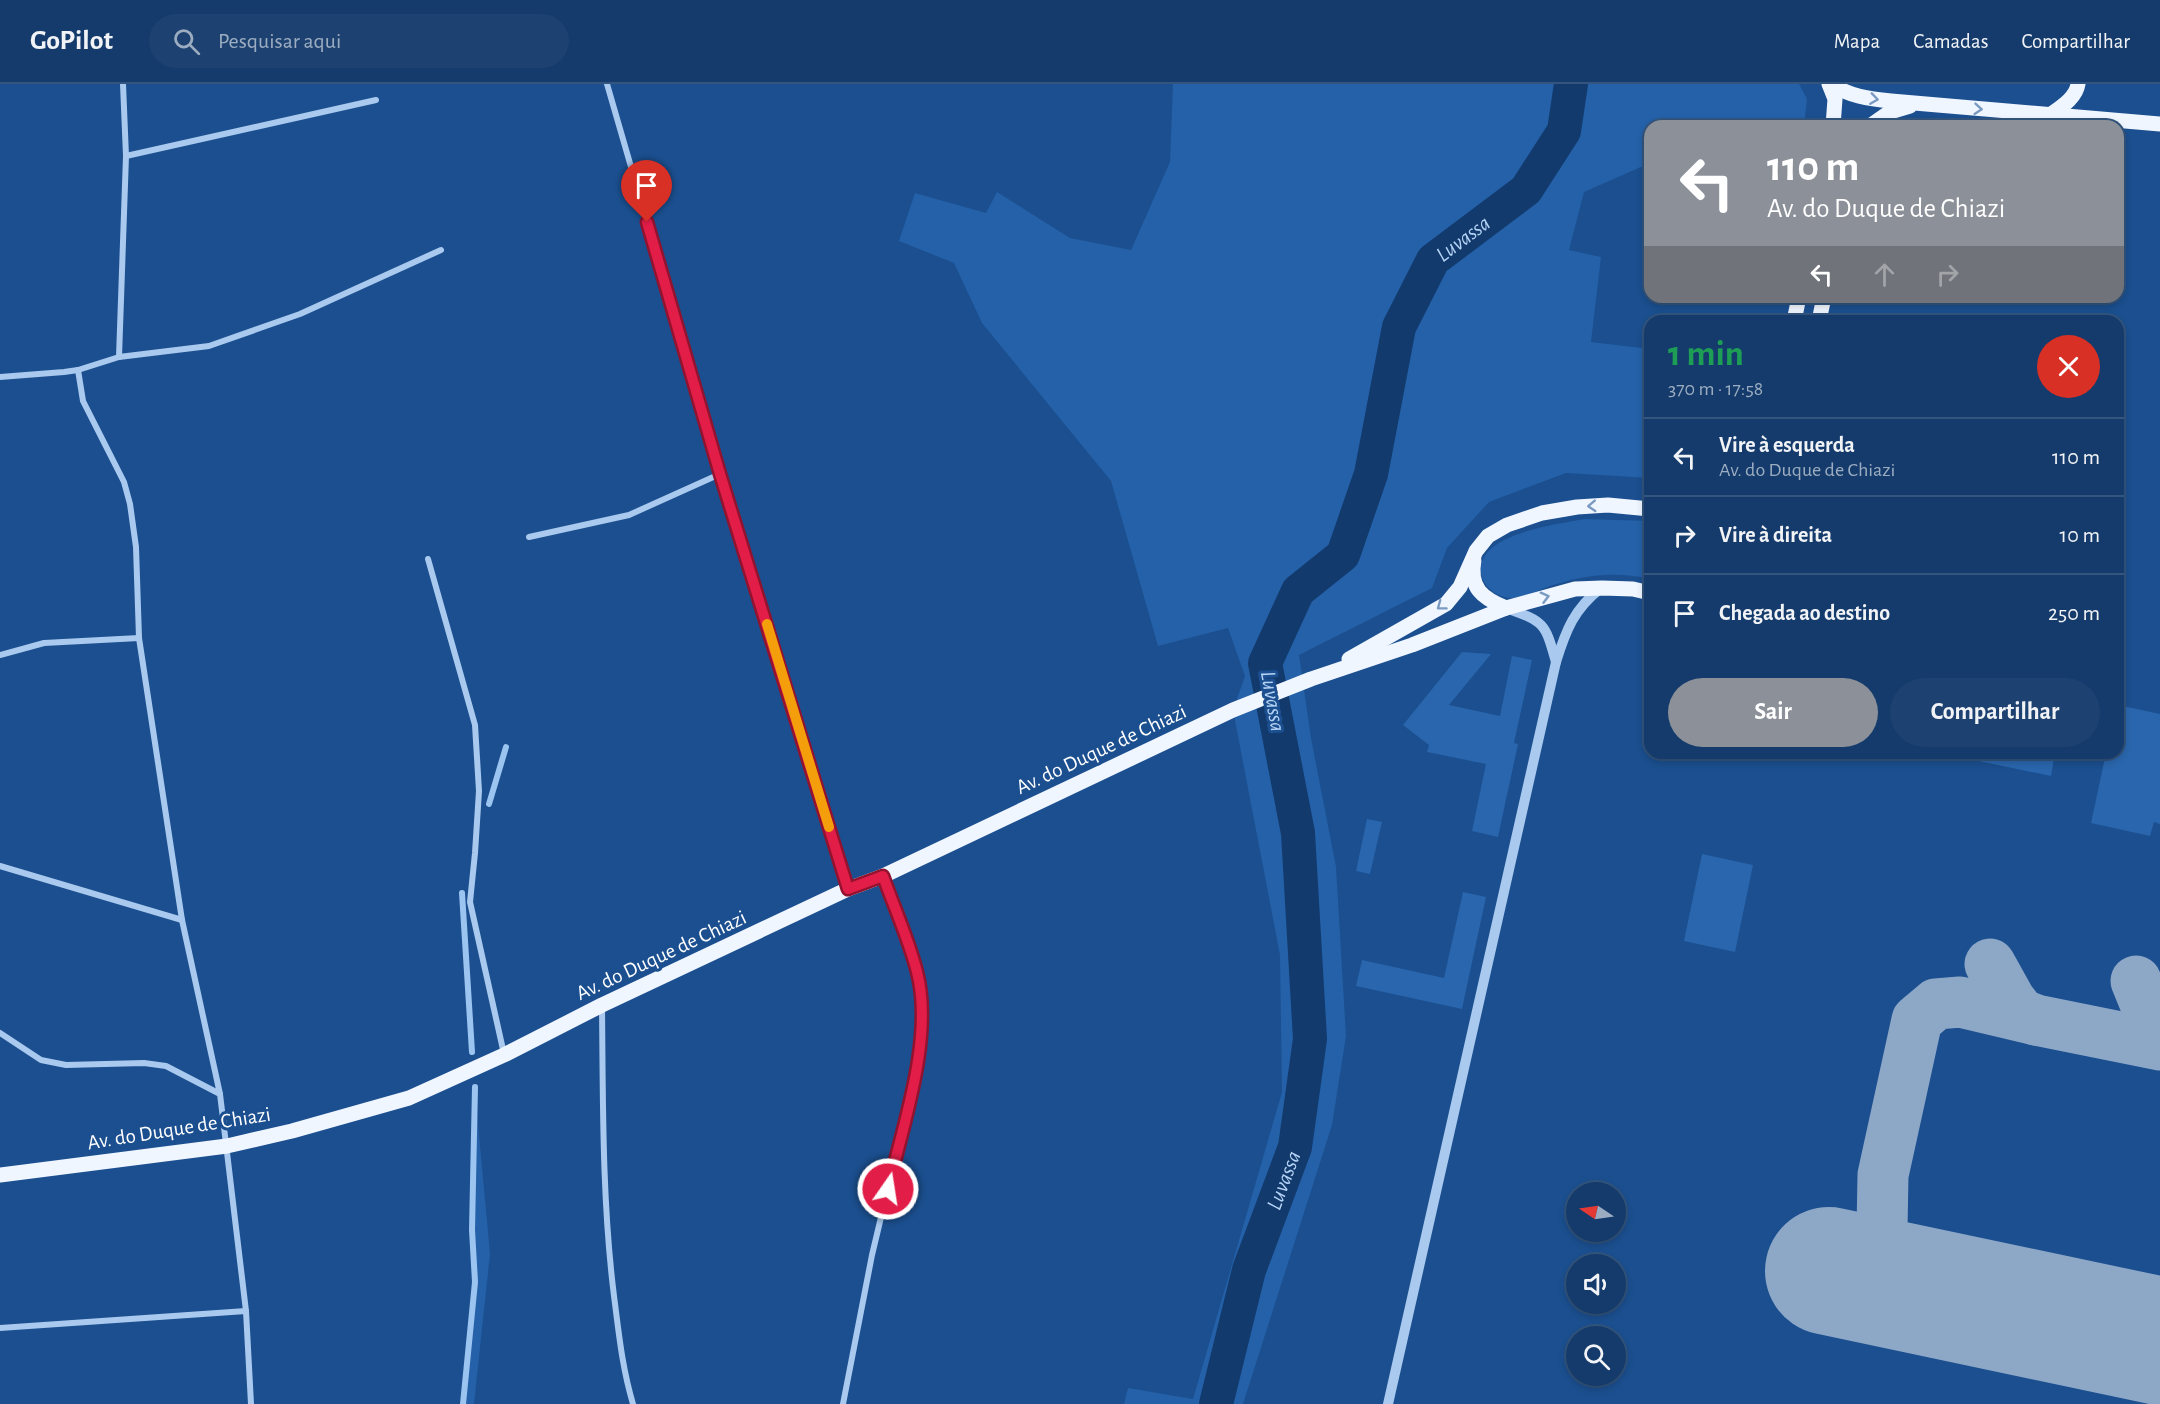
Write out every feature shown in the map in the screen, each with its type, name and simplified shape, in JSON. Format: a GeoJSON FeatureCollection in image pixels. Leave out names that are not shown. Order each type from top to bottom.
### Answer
{"type":"FeatureCollection","features":[{"type":"Feature","properties":{"kind":"main road"},"geometry":{"type":"LineString","coordinates":[[1830,84],[1865,98],[2111,120]]}},
{"type":"Feature","properties":{"kind":"main road"},"geometry":{"type":"LineString","coordinates":[[1830,84],[1835,99],[1833,120]]}},
{"type":"Feature","properties":{"kind":"main road"},"geometry":{"type":"LineString","coordinates":[[2050,115],[2065,104],[2077,90],[2078,84]]}},
{"type":"Feature","properties":{"kind":"main road"},"geometry":{"type":"LineString","coordinates":[[1879,120],[1890,112],[1920,104]]}},
{"type":"Feature","properties":{"kind":"main road"},"geometry":{"type":"LineString","coordinates":[[2124,121],[2160,124]]}},
{"type":"Feature","properties":{"kind":"main road","name":"Av. do Duque de Chiazi"},"geometry":{"type":"LineString","coordinates":[[1311,679],[1446,604],[1460,587],[1476,551],[1488,536],[1497,531],[1542,513],[1577,507],[1608,505],[1644,508]]}},
{"type":"Feature","properties":{"kind":"main road"},"geometry":{"type":"LineString","coordinates":[[1476,551],[1472,571],[1477,589],[1488,600],[1506,608]]}},
{"type":"Feature","properties":{"kind":"main road","name":"Av. do Duque de Chiazi"},"geometry":{"type":"LineString","coordinates":[[0,1175],[227,1146],[292,1131],[409,1098],[504,1055],[602,1005],[848,889],[883,876],[1233,710],[1506,608],[1575,589],[1602,588],[1644,592]]}},
{"type":"Feature","properties":{"kind":"street"},"geometry":{"type":"LineString","coordinates":[[119,357],[126,156],[123,84]]}},
{"type":"Feature","properties":{"kind":"street"},"geometry":{"type":"LineString","coordinates":[[607,84],[720,474],[848,889]]}},
{"type":"Feature","properties":{"kind":"street"},"geometry":{"type":"LineString","coordinates":[[126,156],[376,100]]}},
{"type":"Feature","properties":{"kind":"street"},"geometry":{"type":"LineString","coordinates":[[0,377],[78,370],[119,357],[209,346],[300,314],[441,250]]}},
{"type":"Feature","properties":{"kind":"street"},"geometry":{"type":"LineString","coordinates":[[78,370],[83,401],[124,482],[130,504],[136,547],[139,638],[182,920],[220,1094],[227,1146],[246,1311],[251,1404]]}},
{"type":"Feature","properties":{"kind":"street"},"geometry":{"type":"LineString","coordinates":[[529,537],[628,515],[720,474]]}},
{"type":"Feature","properties":{"kind":"street"},"geometry":{"type":"LineString","coordinates":[[428,559],[475,725],[478,791],[476,853],[470,902],[504,1055]]}},
{"type":"Feature","properties":{"kind":"street"},"geometry":{"type":"LineString","coordinates":[[1388,1404],[1557,662],[1572,619],[1585,600],[1602,588]]}},
{"type":"Feature","properties":{"kind":"street"},"geometry":{"type":"LineString","coordinates":[[1506,608],[1527,615],[1547,630],[1557,662]]}},
{"type":"Feature","properties":{"kind":"street"},"geometry":{"type":"LineString","coordinates":[[0,655],[45,643],[139,638]]}},
{"type":"Feature","properties":{"kind":"street"},"geometry":{"type":"LineString","coordinates":[[0,866],[182,920]]}},
{"type":"Feature","properties":{"kind":"street"},"geometry":{"type":"LineString","coordinates":[[843,1404],[872,1255],[919,1058],[923,1014],[917,972],[883,876]]}},
{"type":"Feature","properties":{"kind":"street"},"geometry":{"type":"LineString","coordinates":[[602,1005],[607,1239],[623,1369],[633,1404]]}},
{"type":"Feature","properties":{"kind":"street"},"geometry":{"type":"LineString","coordinates":[[0,1033],[41,1060],[66,1065],[144,1063],[166,1066],[220,1094]]}},
{"type":"Feature","properties":{"kind":"street"},"geometry":{"type":"LineString","coordinates":[[0,1328],[246,1311]]}},
{"type":"Feature","properties":{"kind":"shaded area"},"geometry":{"type":"Polygon","coordinates":[[[1173,84],[1799,84],[1807,99],[1805,120],[1644,120],[1644,166],[1584,192],[1569,250],[1601,257],[1591,342],[1644,348],[1644,478],[1566,473],[1489,502],[1447,548],[1432,588],[1299,655],[1311,738],[1336,867],[1346,1036],[1332,1125],[1243,1404],[1124,1404],[1128,1388],[1193,1399],[1282,1092],[1280,955],[1233,710],[1245,676],[1228,628],[1158,646],[1111,481],[982,323],[954,263],[899,241],[915,193],[986,213],[997,192],[1070,238],[1131,250],[1170,162],[1173,84]]]}},
{"type":"Feature","properties":{"kind":"shaded area"},"geometry":{"type":"Polygon","coordinates":[[[1585,519],[1644,521],[1644,578],[1624,575],[1587,577],[1563,582],[1516,598],[1503,597],[1489,588],[1481,575],[1482,560],[1495,545],[1519,534],[1585,519]]]}},
{"type":"Feature","properties":{"kind":"shaded area"},"geometry":{"type":"Polygon","coordinates":[[[476,1102],[490,1254],[474,1404],[463,1404],[475,1282],[472,1230],[476,1102]]]}},
{"type":"Feature","properties":{"kind":"building"},"geometry":{"type":"Polygon","coordinates":[[[1462,652],[1491,654],[1449,705],[1500,716],[1512,656],[1532,660],[1514,743],[1518,744],[1498,837],[1472,831],[1486,764],[1427,752],[1429,745],[1403,725],[1462,652]]]}},
{"type":"Feature","properties":{"kind":"building"},"geometry":{"type":"Polygon","coordinates":[[[2124,706],[2160,714],[2160,824],[2154,822],[2150,836],[2091,823],[2105,759],[2124,759],[2124,706]]]}},
{"type":"Feature","properties":{"kind":"building"},"geometry":{"type":"Polygon","coordinates":[[[1974,759],[2054,759],[2051,776],[1974,759]]]}},
{"type":"Feature","properties":{"kind":"building"},"geometry":{"type":"Polygon","coordinates":[[[1367,819],[1382,822],[1370,874],[1356,871],[1367,819]]]}},
{"type":"Feature","properties":{"kind":"building"},"geometry":{"type":"Polygon","coordinates":[[[1702,854],[1753,865],[1735,952],[1684,941],[1702,854]]]}},
{"type":"Feature","properties":{"kind":"building"},"geometry":{"type":"Polygon","coordinates":[[[1463,892],[1486,897],[1462,1009],[1356,986],[1362,960],[1444,978],[1463,892]]]}},
{"type":"Feature","properties":{"kind":"waterway","name":"Luvassa"},"geometry":{"type":"LineString","coordinates":[[1216,1404],[1249,1270],[1295,1147],[1310,1039],[1298,833],[1265,663],[1298,591],[1343,555],[1371,474],[1399,327],[1433,260],[1526,190],[1564,131],[1571,84]]}},
{"type":"Feature","properties":{"kind":"waterway"},"geometry":{"type":"LineString","coordinates":[[489,804],[506,747]]}},
{"type":"Feature","properties":{"kind":"waterway"},"geometry":{"type":"LineString","coordinates":[[462,893],[472,1052]]}},
{"type":"Feature","properties":{"kind":"waterway"},"geometry":{"type":"LineString","coordinates":[[463,1404],[475,1282],[472,1230],[475,1087]]}},
{"type":"Feature","properties":{"kind":"taxiway"},"geometry":{"type":"LineString","coordinates":[[1990,964],[2010,1000],[2021,1014],[2036,1020],[2160,1045]]}},
{"type":"Feature","properties":{"kind":"taxiway"},"geometry":{"type":"LineString","coordinates":[[2136,981],[2160,1040]]}},
{"type":"Feature","properties":{"kind":"taxiway"},"geometry":{"type":"LineString","coordinates":[[1889,1284],[1882,1229],[1883,1175],[1917,1020],[1936,1004],[1960,1002],[2036,1020]]}},
{"type":"Feature","properties":{"kind":"runway"},"geometry":{"type":"LineString","coordinates":[[1829,1271],[2160,1341]]}},
{"type":"Feature","properties":{"kind":"slow traffic"},"geometry":{"type":"LineString","coordinates":[[767,624],[829,827]]}},
{"type":"Feature","properties":{"kind":"route"},"geometry":{"type":"LineString","coordinates":[[647,222],[720,474],[848,889],[883,876],[917,972],[923,1014],[919,1058],[888,1189]]}}]}
